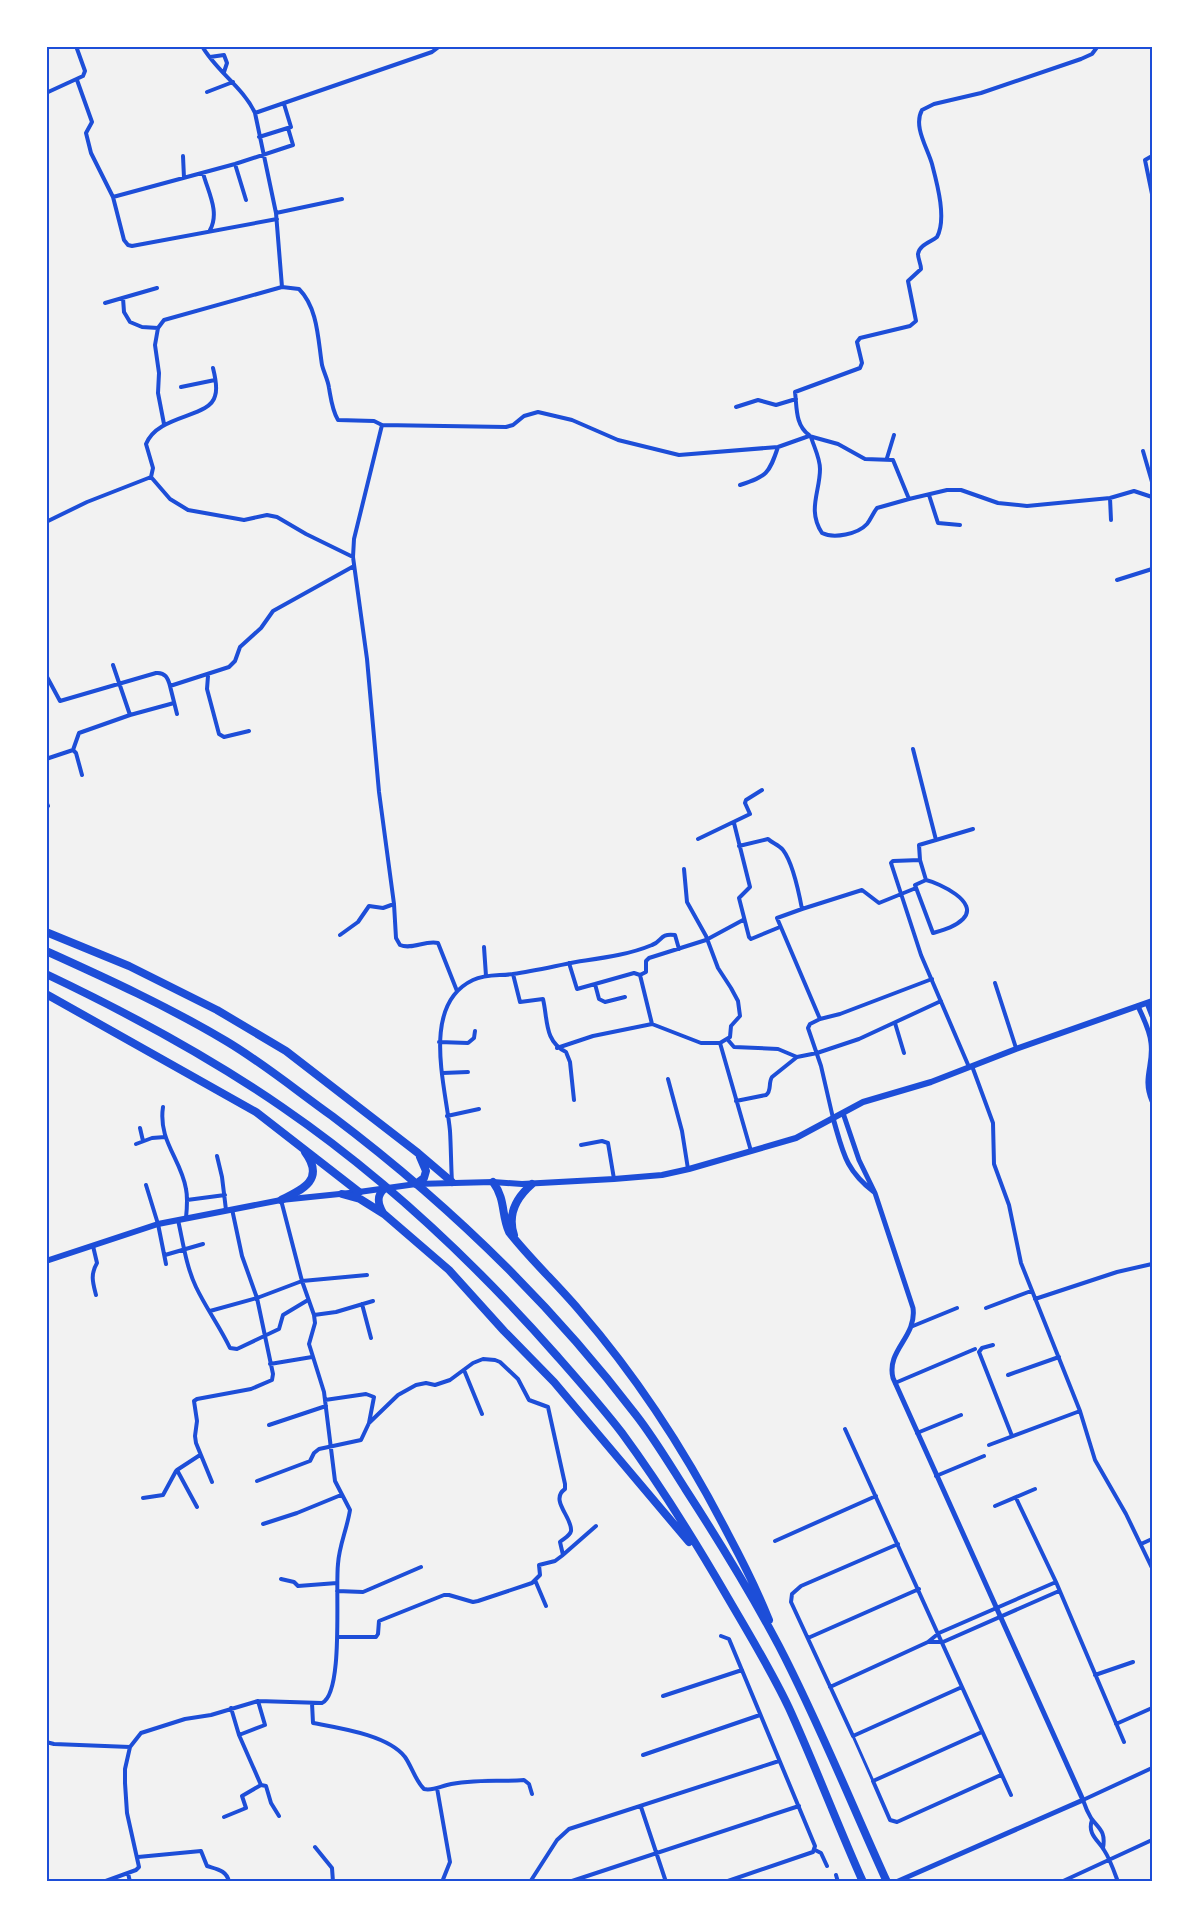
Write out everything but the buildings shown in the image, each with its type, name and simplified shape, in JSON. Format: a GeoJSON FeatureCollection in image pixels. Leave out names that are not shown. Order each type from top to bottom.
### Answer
{"type":"FeatureCollection","features":[{"type":"Feature","properties":{"kind":"highway"},"geometry":{"type":"LineString","coordinates":[[46,932],[129,966],[227,1016],[286,1052],[418,1153],[452,1182]]}},
{"type":"Feature","properties":{"kind":"highway"},"geometry":{"type":"LineString","coordinates":[[46,951],[116,982],[227,1042],[300,1093],[418,1184],[478,1238],[539,1300],[638,1417],[723,1547],[805,1699],[887,1881]]}},
{"type":"Feature","properties":{"kind":"highway"},"geometry":{"type":"LineString","coordinates":[[46,974],[107,1003],[216,1064],[284,1108],[343,1152],[401,1200],[460,1253],[521,1315],[620,1430],[657,1483],[708,1564],[788,1707],[862,1879]]}},
{"type":"Feature","properties":{"kind":"highway"},"geometry":{"type":"LineString","coordinates":[[46,994],[256,1112],[359,1192]]}},
{"type":"Feature","properties":{"kind":"highway"},"geometry":{"type":"LineString","coordinates":[[281,1200],[302,1190],[308,1185],[313,1174],[312,1162],[300,1145]]}},
{"type":"Feature","properties":{"kind":"highway"},"geometry":{"type":"LineString","coordinates":[[416,1184],[424,1179],[426,1171],[418,1153]]}},
{"type":"Feature","properties":{"kind":"highway"},"geometry":{"type":"LineString","coordinates":[[493,1182],[501,1195],[506,1225],[516,1242],[579,1310],[628,1371],[660,1416],[704,1488],[759,1593],[777,1644]]}},
{"type":"Feature","properties":{"kind":"highway"},"geometry":{"type":"LineString","coordinates":[[516,1242],[512,1230],[513,1208],[518,1198],[532,1184]]}},
{"type":"Feature","properties":{"kind":"highway"},"geometry":{"type":"LineString","coordinates":[[384,1188],[379,1198],[384,1214]]}},
{"type":"Feature","properties":{"kind":"highway"},"geometry":{"type":"LineString","coordinates":[[342,1194],[360,1199],[384,1214],[449,1270],[554,1382],[708,1564]]}},
{"type":"Feature","properties":{"kind":"main road"},"geometry":{"type":"LineString","coordinates":[[46,1261],[158,1224],[281,1200],[416,1184],[493,1182],[532,1184],[662,1175],[688,1169],[796,1138],[863,1102],[920,1086],[1016,1049],[1150,1002]]}},
{"type":"Feature","properties":{"kind":"street"},"geometry":{"type":"LineString","coordinates":[[46,93],[83,76],[85,70],[76,46]]}},
{"type":"Feature","properties":{"kind":"street"},"geometry":{"type":"LineString","coordinates":[[202,46],[255,113],[277,219],[282,287]]}},
{"type":"Feature","properties":{"kind":"street"},"geometry":{"type":"LineString","coordinates":[[255,113],[432,52],[440,46]]}},
{"type":"Feature","properties":{"kind":"street"},"geometry":{"type":"LineString","coordinates":[[909,499],[895,461],[887,458],[866,459],[838,444],[810,436],[801,428],[795,392],[860,368],[857,342],[860,338],[910,326],[916,321],[908,281],[921,269],[919,250],[937,237],[941,224],[940,198],[932,163],[918,123],[922,110],[934,104],[981,93],[1081,60],[1092,54],[1098,46]]}},
{"type":"Feature","properties":{"kind":"street"},"geometry":{"type":"LineString","coordinates":[[209,57],[224,55],[227,58],[224,72]]}},
{"type":"Feature","properties":{"kind":"street"},"geometry":{"type":"LineString","coordinates":[[77,80],[92,122],[86,133],[87,143],[113,197],[124,240],[128,245],[137,246],[209,230],[277,219]]}},
{"type":"Feature","properties":{"kind":"street"},"geometry":{"type":"LineString","coordinates":[[207,92],[232,82]]}},
{"type":"Feature","properties":{"kind":"street"},"geometry":{"type":"LineString","coordinates":[[113,197],[235,164],[293,145],[288,128],[291,126],[284,104]]}},
{"type":"Feature","properties":{"kind":"street"},"geometry":{"type":"LineString","coordinates":[[259,137],[288,128]]}},
{"type":"Feature","properties":{"kind":"street"},"geometry":{"type":"LineString","coordinates":[[183,156],[184,178]]}},
{"type":"Feature","properties":{"kind":"street"},"geometry":{"type":"LineString","coordinates":[[1152,156],[1145,160],[1152,194]]}},
{"type":"Feature","properties":{"kind":"street"},"geometry":{"type":"LineString","coordinates":[[235,164],[246,200]]}},
{"type":"Feature","properties":{"kind":"street"},"geometry":{"type":"LineString","coordinates":[[202,173],[215,213],[214,222],[209,230]]}},
{"type":"Feature","properties":{"kind":"street"},"geometry":{"type":"LineString","coordinates":[[276,213],[342,199]]}},
{"type":"Feature","properties":{"kind":"street"},"geometry":{"type":"LineString","coordinates":[[164,424],[155,352],[158,328],[164,320],[282,287],[299,289],[307,302],[317,328],[333,412],[338,420],[374,422],[382,425],[506,427],[513,425],[524,416],[538,412],[572,420],[618,440],[679,455],[778,447],[810,436]]}},
{"type":"Feature","properties":{"kind":"street"},"geometry":{"type":"LineString","coordinates":[[105,303],[157,288]]}},
{"type":"Feature","properties":{"kind":"street"},"geometry":{"type":"LineString","coordinates":[[123,298],[124,312],[130,322],[142,327],[158,328]]}},
{"type":"Feature","properties":{"kind":"street"},"geometry":{"type":"LineString","coordinates":[[213,368],[216,395],[209,406],[164,424],[150,435],[146,444],[153,468],[152,477],[170,499],[188,510],[244,520],[267,515],[278,517],[306,534],[353,557]]}},
{"type":"Feature","properties":{"kind":"street"},"geometry":{"type":"LineString","coordinates":[[181,387],[215,380]]}},
{"type":"Feature","properties":{"kind":"street"},"geometry":{"type":"LineString","coordinates":[[736,407],[758,400],[776,405],[796,399]]}},
{"type":"Feature","properties":{"kind":"street"},"geometry":{"type":"LineString","coordinates":[[382,425],[354,539],[353,557],[367,659],[379,792],[398,943],[406,948],[438,943],[457,991]]}},
{"type":"Feature","properties":{"kind":"street"},"geometry":{"type":"LineString","coordinates":[[887,458],[894,435]]}},
{"type":"Feature","properties":{"kind":"street"},"geometry":{"type":"LineString","coordinates":[[810,436],[820,468],[814,502],[818,523],[822,533],[836,536],[865,526],[877,508],[939,491],[961,490],[998,502],[1016,505],[1069,503],[1110,498],[1134,491],[1152,497]]}},
{"type":"Feature","properties":{"kind":"street"},"geometry":{"type":"LineString","coordinates":[[740,485],[768,472],[778,447]]}},
{"type":"Feature","properties":{"kind":"street"},"geometry":{"type":"LineString","coordinates":[[1143,451],[1152,482]]}},
{"type":"Feature","properties":{"kind":"street"},"geometry":{"type":"LineString","coordinates":[[46,522],[87,502],[152,477]]}},
{"type":"Feature","properties":{"kind":"street"},"geometry":{"type":"LineString","coordinates":[[929,495],[938,523],[960,525]]}},
{"type":"Feature","properties":{"kind":"street"},"geometry":{"type":"LineString","coordinates":[[1110,498],[1111,520]]}},
{"type":"Feature","properties":{"kind":"street"},"geometry":{"type":"LineString","coordinates":[[170,686],[229,668],[240,647],[261,628],[273,611],[354,566]]}},
{"type":"Feature","properties":{"kind":"street"},"geometry":{"type":"LineString","coordinates":[[1117,580],[1152,569]]}},
{"type":"Feature","properties":{"kind":"street"},"geometry":{"type":"LineString","coordinates":[[113,665],[130,715]]}},
{"type":"Feature","properties":{"kind":"street"},"geometry":{"type":"LineString","coordinates":[[46,675],[58,699],[63,700],[160,672],[168,678],[177,714]]}},
{"type":"Feature","properties":{"kind":"street"},"geometry":{"type":"LineString","coordinates":[[208,676],[207,689],[219,734],[224,737],[249,731]]}},
{"type":"Feature","properties":{"kind":"street"},"geometry":{"type":"LineString","coordinates":[[46,694],[54,691]]}},
{"type":"Feature","properties":{"kind":"street"},"geometry":{"type":"LineString","coordinates":[[73,750],[81,732],[174,703]]}},
{"type":"Feature","properties":{"kind":"street"},"geometry":{"type":"LineString","coordinates":[[913,749],[936,840]]}},
{"type":"Feature","properties":{"kind":"street"},"geometry":{"type":"LineString","coordinates":[[46,759],[73,750]]}},
{"type":"Feature","properties":{"kind":"street"},"geometry":{"type":"LineString","coordinates":[[73,750],[76,753],[82,775]]}},
{"type":"Feature","properties":{"kind":"street"},"geometry":{"type":"LineString","coordinates":[[698,839],[750,814],[746,800],[762,790]]}},
{"type":"Feature","properties":{"kind":"street"},"geometry":{"type":"LineString","coordinates":[[734,823],[750,887],[738,898],[743,920],[751,939],[780,927]]}},
{"type":"Feature","properties":{"kind":"street"},"geometry":{"type":"LineString","coordinates":[[927,880],[920,860],[920,845],[973,829]]}},
{"type":"Feature","properties":{"kind":"street"},"geometry":{"type":"LineString","coordinates":[[740,846],[763,839],[768,839],[779,846],[786,856],[802,909]]}},
{"type":"Feature","properties":{"kind":"street"},"geometry":{"type":"LineString","coordinates":[[920,860],[891,862],[921,955],[971,1067],[993,1123],[994,1164],[1009,1205],[1021,1263],[1080,1411],[1095,1460],[1152,1568]]}},
{"type":"Feature","properties":{"kind":"street"},"geometry":{"type":"LineString","coordinates":[[557,1048],[593,1036],[652,1024],[701,1043],[720,1043],[728,1040],[731,1035],[731,1026],[741,1013],[731,988],[718,968],[687,902],[684,868]]}},
{"type":"Feature","properties":{"kind":"street"},"geometry":{"type":"LineString","coordinates":[[927,880],[954,891],[964,903],[966,914],[954,926],[933,933],[915,884],[927,880]]}},
{"type":"Feature","properties":{"kind":"street"},"geometry":{"type":"LineString","coordinates":[[820,1018],[777,916],[862,891],[879,903],[916,888]]}},
{"type":"Feature","properties":{"kind":"street"},"geometry":{"type":"LineString","coordinates":[[340,935],[358,922],[369,906],[383,908],[394,904]]}},
{"type":"Feature","properties":{"kind":"street"},"geometry":{"type":"LineString","coordinates":[[569,963],[577,989],[634,973],[640,975],[647,971],[647,959],[706,940],[743,920]]}},
{"type":"Feature","properties":{"kind":"street"},"geometry":{"type":"LineString","coordinates":[[452,1182],[439,1042],[441,1024],[447,1006],[457,991],[471,981],[486,976],[513,974],[642,948],[656,944],[662,936],[672,934],[676,938],[679,949]]}},
{"type":"Feature","properties":{"kind":"street"},"geometry":{"type":"LineString","coordinates":[[484,947],[486,976]]}},
{"type":"Feature","properties":{"kind":"street"},"geometry":{"type":"LineString","coordinates":[[513,974],[520,1002],[543,999],[548,1019],[547,1028],[557,1048],[566,1052],[570,1062],[574,1100]]}},
{"type":"Feature","properties":{"kind":"street"},"geometry":{"type":"LineString","coordinates":[[640,975],[652,1024]]}},
{"type":"Feature","properties":{"kind":"street"},"geometry":{"type":"LineString","coordinates":[[875,1193],[853,1173],[843,1150],[808,1028],[812,1022],[820,1018],[840,1014],[932,979]]}},
{"type":"Feature","properties":{"kind":"street"},"geometry":{"type":"LineString","coordinates":[[994,983],[1016,1049]]}},
{"type":"Feature","properties":{"kind":"street"},"geometry":{"type":"LineString","coordinates":[[595,984],[602,1002],[625,997]]}},
{"type":"Feature","properties":{"kind":"street"},"geometry":{"type":"LineString","coordinates":[[736,1101],[763,1097],[768,1094],[772,1077],[797,1057],[859,1039],[941,1001]]}},
{"type":"Feature","properties":{"kind":"street"},"geometry":{"type":"LineString","coordinates":[[1150,1002],[1152,1016]]}},
{"type":"Feature","properties":{"kind":"street"},"geometry":{"type":"LineString","coordinates":[[1138,1006],[1148,1028],[1151,1044],[1147,1087],[1152,1101]]}},
{"type":"Feature","properties":{"kind":"street"},"geometry":{"type":"LineString","coordinates":[[895,1023],[904,1053]]}},
{"type":"Feature","properties":{"kind":"street"},"geometry":{"type":"LineString","coordinates":[[439,1042],[470,1042],[474,1038],[475,1031]]}},
{"type":"Feature","properties":{"kind":"street"},"geometry":{"type":"LineString","coordinates":[[728,1040],[734,1047],[778,1049],[797,1057]]}},
{"type":"Feature","properties":{"kind":"street"},"geometry":{"type":"LineString","coordinates":[[720,1043],[751,1151]]}},
{"type":"Feature","properties":{"kind":"street"},"geometry":{"type":"LineString","coordinates":[[443,1073],[468,1072]]}},
{"type":"Feature","properties":{"kind":"street"},"geometry":{"type":"LineString","coordinates":[[668,1078],[682,1131],[688,1169]]}},
{"type":"Feature","properties":{"kind":"street"},"geometry":{"type":"LineString","coordinates":[[163,1107],[162,1120],[165,1137],[184,1180],[187,1200],[186,1218]]}},
{"type":"Feature","properties":{"kind":"street"},"geometry":{"type":"LineString","coordinates":[[447,1116],[479,1109]]}},
{"type":"Feature","properties":{"kind":"street"},"geometry":{"type":"LineString","coordinates":[[843,1113],[854,1146],[875,1193],[913,1308],[913,1326],[891,1364],[895,1383],[1092,1820],[1100,1827],[1104,1840],[1103,1848]]}},
{"type":"Feature","properties":{"kind":"street"},"geometry":{"type":"LineString","coordinates":[[140,1128],[143,1141]]}},
{"type":"Feature","properties":{"kind":"street"},"geometry":{"type":"LineString","coordinates":[[136,1144],[165,1137]]}},
{"type":"Feature","properties":{"kind":"street"},"geometry":{"type":"LineString","coordinates":[[581,1145],[602,1141],[608,1143],[614,1179]]}},
{"type":"Feature","properties":{"kind":"street"},"geometry":{"type":"LineString","coordinates":[[843,1150],[854,1146]]}},
{"type":"Feature","properties":{"kind":"street"},"geometry":{"type":"LineString","coordinates":[[212,1482],[200,1455],[195,1436],[197,1421],[194,1401],[251,1389],[269,1382],[273,1374],[257,1298],[242,1256],[217,1156]]}},
{"type":"Feature","properties":{"kind":"street"},"geometry":{"type":"LineString","coordinates":[[146,1185],[158,1224],[166,1264]]}},
{"type":"Feature","properties":{"kind":"street"},"geometry":{"type":"LineString","coordinates":[[187,1200],[225,1195]]}},
{"type":"Feature","properties":{"kind":"street"},"geometry":{"type":"LineString","coordinates":[[103,1881],[138,1869],[138,1857],[128,1813],[125,1769],[129,1747],[141,1733],[258,1701],[312,1703],[325,1702],[328,1697],[336,1665],[338,1563],[350,1510],[335,1481],[326,1403],[309,1344],[314,1328],[314,1315],[302,1281],[281,1200]]}},
{"type":"Feature","properties":{"kind":"street"},"geometry":{"type":"LineString","coordinates":[[178,1220],[196,1287],[233,1350],[280,1328],[283,1315],[308,1300]]}},
{"type":"Feature","properties":{"kind":"street"},"geometry":{"type":"LineString","coordinates":[[165,1255],[203,1244]]}},
{"type":"Feature","properties":{"kind":"street"},"geometry":{"type":"LineString","coordinates":[[92,1245],[97,1263],[92,1271],[96,1295]]}},
{"type":"Feature","properties":{"kind":"street"},"geometry":{"type":"LineString","coordinates":[[1035,1299],[1117,1272],[1152,1264]]}},
{"type":"Feature","properties":{"kind":"street"},"geometry":{"type":"LineString","coordinates":[[210,1311],[257,1298],[302,1281],[367,1275]]}},
{"type":"Feature","properties":{"kind":"street"},"geometry":{"type":"LineString","coordinates":[[986,1308],[1031,1291]]}},
{"type":"Feature","properties":{"kind":"street"},"geometry":{"type":"LineString","coordinates":[[314,1315],[328,1314],[373,1300]]}},
{"type":"Feature","properties":{"kind":"street"},"geometry":{"type":"LineString","coordinates":[[362,1304],[371,1338]]}},
{"type":"Feature","properties":{"kind":"street"},"geometry":{"type":"LineString","coordinates":[[913,1326],[957,1308]]}},
{"type":"Feature","properties":{"kind":"street"},"geometry":{"type":"LineString","coordinates":[[993,1345],[982,1348],[980,1352],[1012,1436]]}},
{"type":"Feature","properties":{"kind":"street"},"geometry":{"type":"LineString","coordinates":[[895,1383],[975,1349]]}},
{"type":"Feature","properties":{"kind":"street"},"geometry":{"type":"LineString","coordinates":[[270,1364],[312,1357]]}},
{"type":"Feature","properties":{"kind":"street"},"geometry":{"type":"LineString","coordinates":[[1008,1375],[1059,1358]]}},
{"type":"Feature","properties":{"kind":"street"},"geometry":{"type":"LineString","coordinates":[[369,1423],[390,1401],[405,1390],[422,1383],[441,1384],[483,1359],[500,1362],[518,1379],[529,1400],[548,1407],[565,1484],[565,1490],[561,1492],[559,1498],[571,1530],[569,1536],[560,1542],[564,1554]]}},
{"type":"Feature","properties":{"kind":"street"},"geometry":{"type":"LineString","coordinates":[[464,1370],[482,1414]]}},
{"type":"Feature","properties":{"kind":"street"},"geometry":{"type":"LineString","coordinates":[[257,1481],[310,1461],[316,1451],[361,1440],[369,1423],[375,1397],[366,1394],[326,1403],[269,1425]]}},
{"type":"Feature","properties":{"kind":"street"},"geometry":{"type":"LineString","coordinates":[[989,1445],[1080,1411]]}},
{"type":"Feature","properties":{"kind":"street"},"geometry":{"type":"LineString","coordinates":[[917,1433],[961,1415]]}},
{"type":"Feature","properties":{"kind":"street"},"geometry":{"type":"LineString","coordinates":[[845,1429],[1011,1795]]}},
{"type":"Feature","properties":{"kind":"street"},"geometry":{"type":"LineString","coordinates":[[143,1498],[163,1495],[177,1470],[200,1455]]}},
{"type":"Feature","properties":{"kind":"street"},"geometry":{"type":"LineString","coordinates":[[936,1476],[984,1456]]}},
{"type":"Feature","properties":{"kind":"street"},"geometry":{"type":"LineString","coordinates":[[177,1470],[197,1507]]}},
{"type":"Feature","properties":{"kind":"street"},"geometry":{"type":"LineString","coordinates":[[994,1506],[1035,1489]]}},
{"type":"Feature","properties":{"kind":"street"},"geometry":{"type":"LineString","coordinates":[[263,1524],[341,1495]]}},
{"type":"Feature","properties":{"kind":"street"},"geometry":{"type":"LineString","coordinates":[[775,1541],[876,1496]]}},
{"type":"Feature","properties":{"kind":"street"},"geometry":{"type":"LineString","coordinates":[[1016,1498],[1056,1582],[1124,1742]]}},
{"type":"Feature","properties":{"kind":"street"},"geometry":{"type":"LineString","coordinates":[[337,1637],[376,1637],[379,1621],[444,1595],[478,1602],[532,1583],[540,1575],[539,1565],[555,1561],[596,1527]]}},
{"type":"Feature","properties":{"kind":"street"},"geometry":{"type":"LineString","coordinates":[[1141,1544],[1152,1539]]}},
{"type":"Feature","properties":{"kind":"street"},"geometry":{"type":"LineString","coordinates":[[898,1544],[801,1586],[794,1591],[791,1602],[890,1820],[897,1822],[1001,1775]]}},
{"type":"Feature","properties":{"kind":"street"},"geometry":{"type":"LineString","coordinates":[[337,1591],[363,1592],[421,1568]]}},
{"type":"Feature","properties":{"kind":"street"},"geometry":{"type":"LineString","coordinates":[[280,1579],[294,1582],[298,1586],[337,1583]]}},
{"type":"Feature","properties":{"kind":"street"},"geometry":{"type":"LineString","coordinates":[[534,1579],[546,1606]]}},
{"type":"Feature","properties":{"kind":"street"},"geometry":{"type":"LineString","coordinates":[[830,1687],[928,1642],[939,1632],[1056,1582]]}},
{"type":"Feature","properties":{"kind":"street"},"geometry":{"type":"LineString","coordinates":[[808,1638],[919,1589]]}},
{"type":"Feature","properties":{"kind":"street"},"geometry":{"type":"LineString","coordinates":[[928,1642],[943,1642],[1059,1591]]}},
{"type":"Feature","properties":{"kind":"street"},"geometry":{"type":"LineString","coordinates":[[721,1636],[729,1638],[815,1848],[821,1853],[827,1866]]}},
{"type":"Feature","properties":{"kind":"street"},"geometry":{"type":"LineString","coordinates":[[1095,1676],[1133,1662]]}},
{"type":"Feature","properties":{"kind":"street"},"geometry":{"type":"LineString","coordinates":[[663,1696],[742,1670]]}},
{"type":"Feature","properties":{"kind":"street"},"geometry":{"type":"LineString","coordinates":[[853,1736],[962,1687]]}},
{"type":"Feature","properties":{"kind":"street"},"geometry":{"type":"LineString","coordinates":[[239,1735],[265,1725],[258,1701]]}},
{"type":"Feature","properties":{"kind":"street"},"geometry":{"type":"LineString","coordinates":[[312,1703],[314,1723],[355,1731],[395,1748],[405,1756],[422,1788],[429,1790],[475,1781],[524,1780],[529,1784],[532,1794]]}},
{"type":"Feature","properties":{"kind":"street"},"geometry":{"type":"LineString","coordinates":[[231,1708],[239,1735],[261,1785],[266,1786],[271,1803],[279,1816]]}},
{"type":"Feature","properties":{"kind":"street"},"geometry":{"type":"LineString","coordinates":[[1116,1724],[1152,1708]]}},
{"type":"Feature","properties":{"kind":"street"},"geometry":{"type":"LineString","coordinates":[[643,1755],[759,1715]]}},
{"type":"Feature","properties":{"kind":"street"},"geometry":{"type":"LineString","coordinates":[[873,1781],[982,1732]]}},
{"type":"Feature","properties":{"kind":"street"},"geometry":{"type":"LineString","coordinates":[[46,1742],[129,1747]]}},
{"type":"Feature","properties":{"kind":"street"},"geometry":{"type":"LineString","coordinates":[[530,1881],[557,1840],[569,1829],[779,1761]]}},
{"type":"Feature","properties":{"kind":"street"},"geometry":{"type":"LineString","coordinates":[[897,1881],[1152,1768]]}},
{"type":"Feature","properties":{"kind":"street"},"geometry":{"type":"LineString","coordinates":[[224,1817],[246,1808],[242,1796],[261,1785]]}},
{"type":"Feature","properties":{"kind":"street"},"geometry":{"type":"LineString","coordinates":[[437,1788],[450,1862],[441,1881]]}},
{"type":"Feature","properties":{"kind":"street"},"geometry":{"type":"LineString","coordinates":[[568,1881],[799,1806]]}},
{"type":"Feature","properties":{"kind":"street"},"geometry":{"type":"LineString","coordinates":[[641,1807],[666,1881]]}},
{"type":"Feature","properties":{"kind":"street"},"geometry":{"type":"LineString","coordinates":[[1092,1820],[1090,1825],[1092,1832],[1097,1843],[1103,1848],[1118,1881]]}},
{"type":"Feature","properties":{"kind":"street"},"geometry":{"type":"LineString","coordinates":[[1060,1881],[1152,1840]]}},
{"type":"Feature","properties":{"kind":"street"},"geometry":{"type":"LineString","coordinates":[[315,1847],[332,1868],[333,1881]]}},
{"type":"Feature","properties":{"kind":"street"},"geometry":{"type":"LineString","coordinates":[[725,1881],[815,1848]]}},
{"type":"Feature","properties":{"kind":"street"},"geometry":{"type":"LineString","coordinates":[[138,1857],[198,1851],[203,1854],[207,1866],[217,1868],[226,1874],[229,1881]]}},
{"type":"Feature","properties":{"kind":"street"},"geometry":{"type":"LineString","coordinates":[[128,1873],[130,1881]]}},
{"type":"Feature","properties":{"kind":"street"},"geometry":{"type":"LineString","coordinates":[[836,1875],[838,1881]]}}]}
